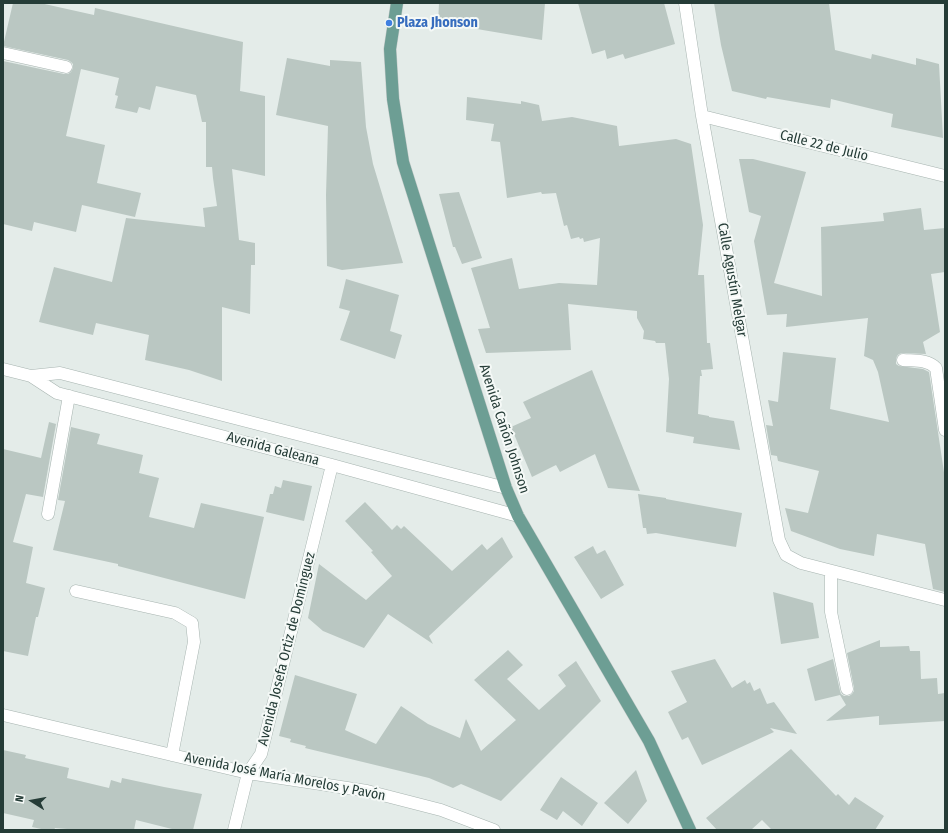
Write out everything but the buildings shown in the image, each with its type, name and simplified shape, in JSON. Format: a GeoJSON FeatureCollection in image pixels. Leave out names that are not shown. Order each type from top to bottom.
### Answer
{"type":"FeatureCollection","features":[{"type":"Feature","properties":{"kind":"main road","name":"Avenida Cañón Johnson"},"geometry":{"type":"LineString","coordinates":[[397,3],[390,48],[393,99],[403,162],[506,488],[518,516],[649,741],[690,830]]}},
{"type":"Feature","properties":{"kind":"street","name":"Calle Agustín Melgar"},"geometry":{"type":"LineString","coordinates":[[685,3],[702,116],[779,540],[786,555],[801,563],[831,571]]}},
{"type":"Feature","properties":{"kind":"street"},"geometry":{"type":"LineString","coordinates":[[3,53],[66,67]]}},
{"type":"Feature","properties":{"kind":"street","name":"Calle 22 de Julio"},"geometry":{"type":"LineString","coordinates":[[702,116],[945,176]]}},
{"type":"Feature","properties":{"kind":"street"},"geometry":{"type":"LineString","coordinates":[[903,360],[926,362],[932,364],[936,368],[945,430]]}},
{"type":"Feature","properties":{"kind":"street","name":"Avenida Galeana"},"geometry":{"type":"LineString","coordinates":[[3,369],[31,376],[57,392],[69,396],[332,465],[518,516]]}},
{"type":"Feature","properties":{"kind":"street","name":"Avenida Galeana"},"geometry":{"type":"LineString","coordinates":[[31,376],[60,373],[506,488]]}},
{"type":"Feature","properties":{"kind":"street"},"geometry":{"type":"LineString","coordinates":[[48,514],[69,396]]}},
{"type":"Feature","properties":{"kind":"street","name":"Avenida Josefa Ortiz de Domínguez"},"geometry":{"type":"LineString","coordinates":[[234,830],[248,773],[261,754],[332,465]]}},
{"type":"Feature","properties":{"kind":"street"},"geometry":{"type":"LineString","coordinates":[[847,689],[831,612],[831,571],[945,600]]}},
{"type":"Feature","properties":{"kind":"street"},"geometry":{"type":"LineString","coordinates":[[76,591],[175,613],[192,623],[194,642],[172,755]]}},
{"type":"Feature","properties":{"kind":"street","name":"Avenida José María Morelos y Pavón"},"geometry":{"type":"LineString","coordinates":[[3,715],[248,773],[367,791],[441,810],[494,830]]}},
{"type":"Feature","properties":{"kind":"place","name":"Plaza Jhonson"},"geometry":{"type":"Point","coordinates":[389,23]}}]}
